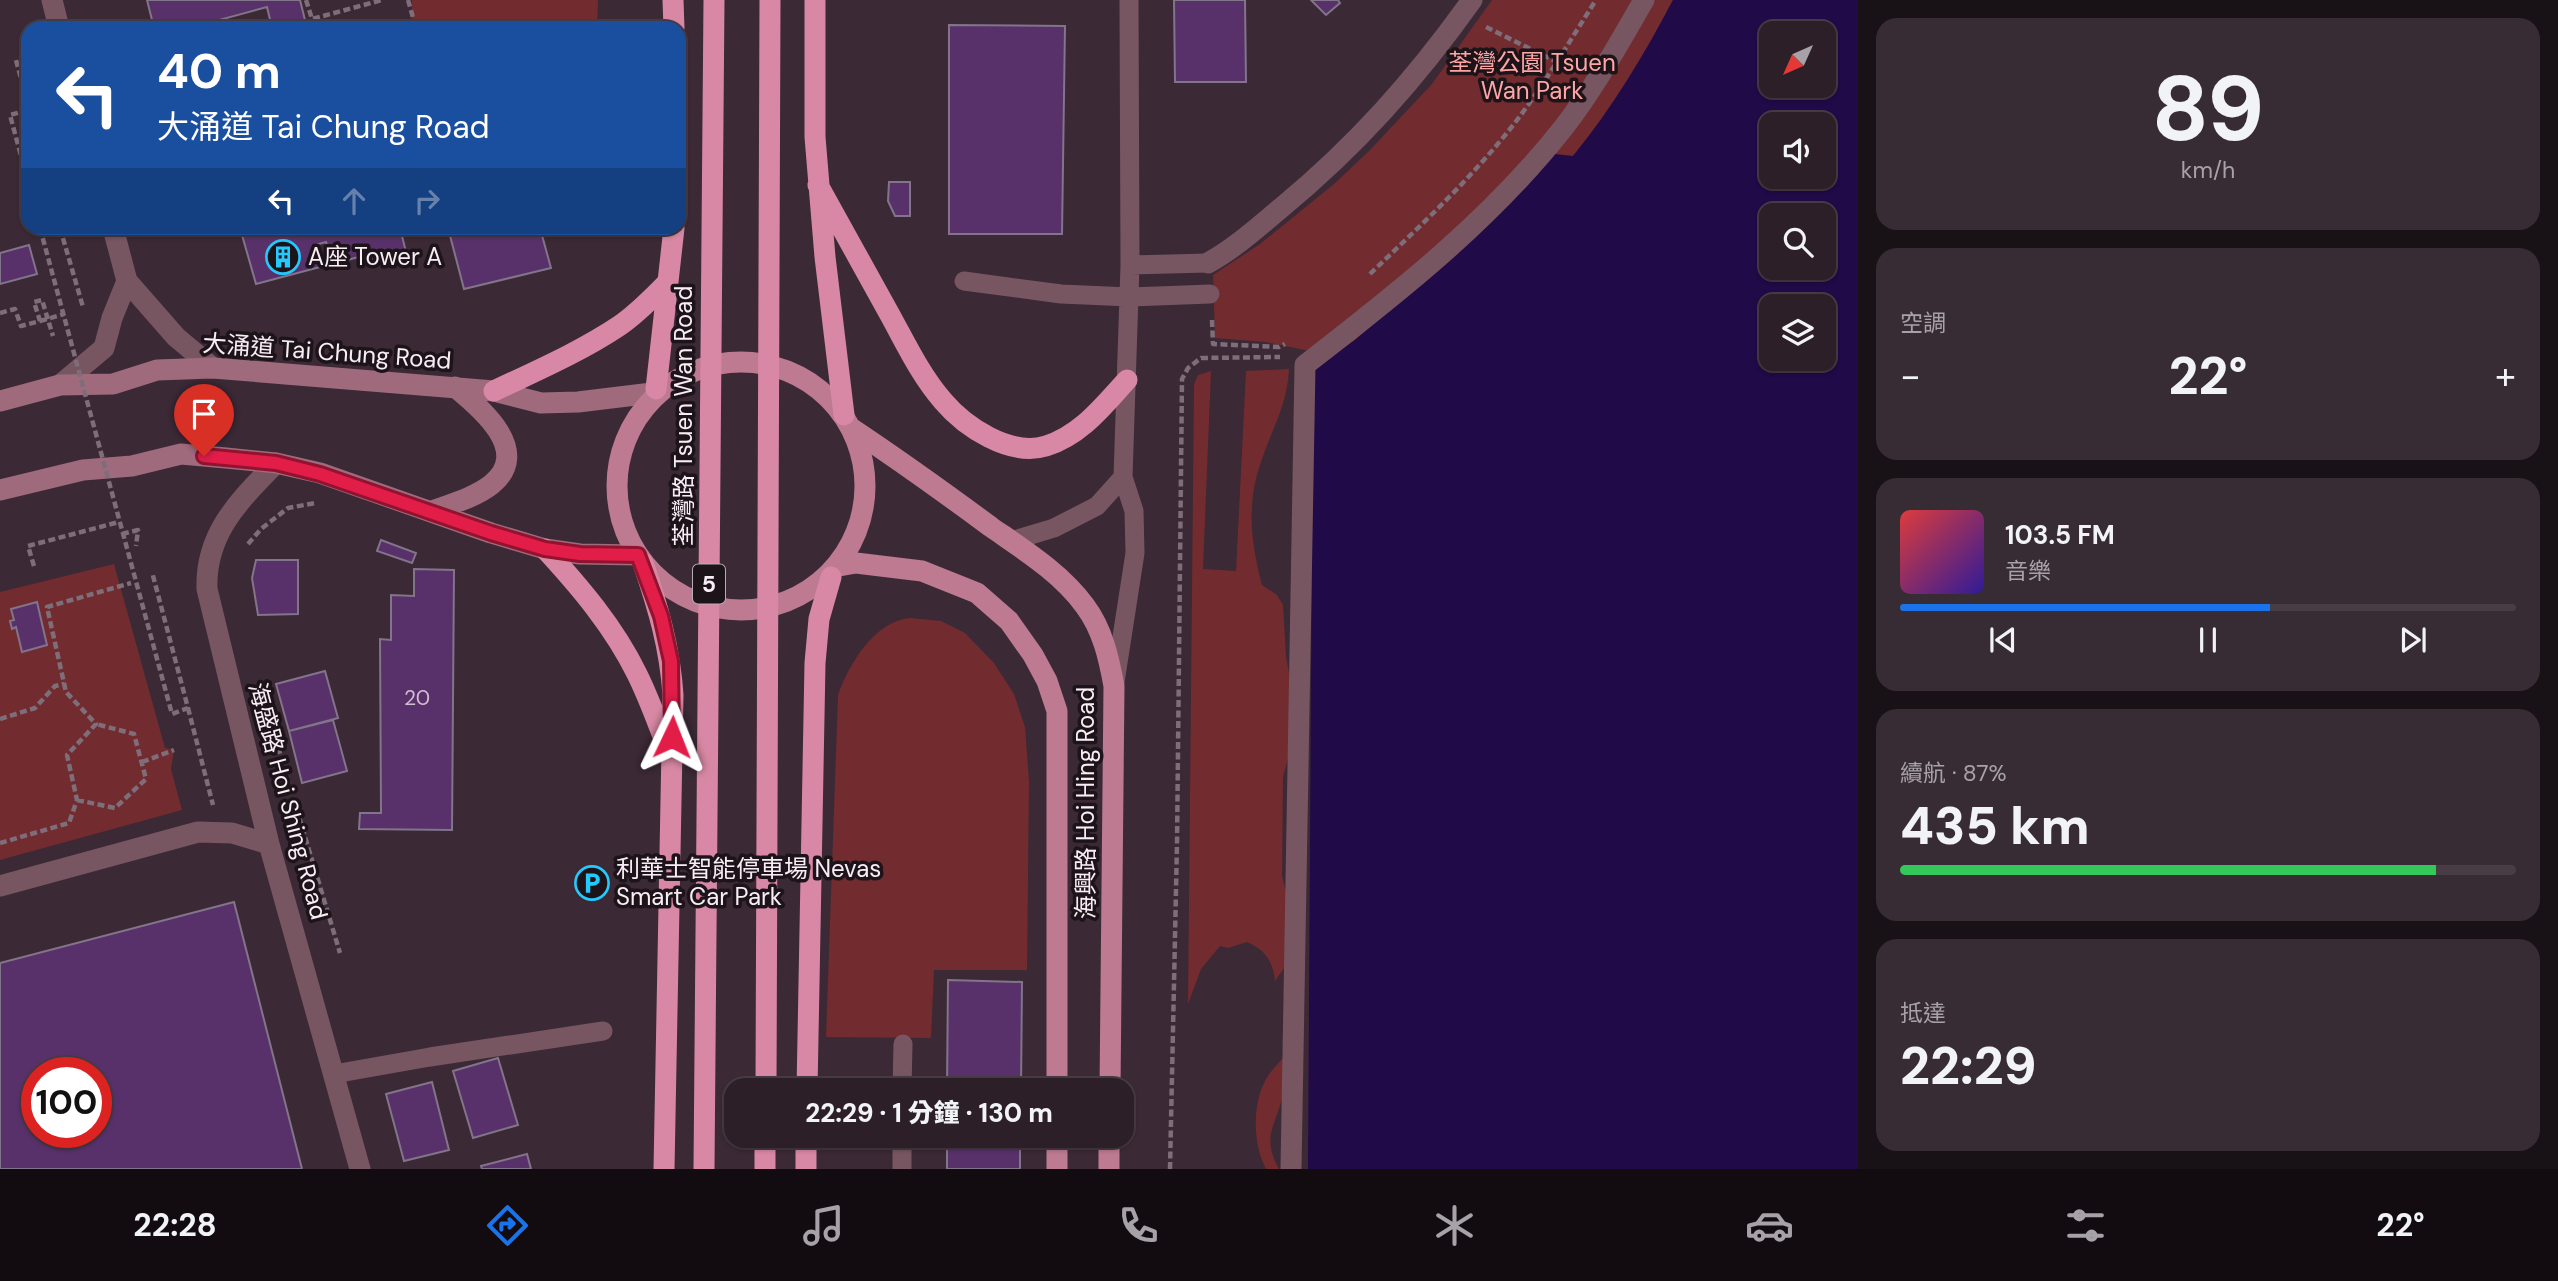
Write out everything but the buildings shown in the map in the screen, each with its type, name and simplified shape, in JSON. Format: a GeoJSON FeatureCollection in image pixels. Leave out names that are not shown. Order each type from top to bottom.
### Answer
{"type":"FeatureCollection","features":[{"type":"Feature","properties":{"kind":"highway"},"geometry":{"type":"LineString","coordinates":[[673,0],[674,21]]}},
{"type":"Feature","properties":{"kind":"highway","name":"荃灣路 Tsuen Wan Road"},"geometry":{"type":"LineString","coordinates":[[704,1169],[714,0]]}},
{"type":"Feature","properties":{"kind":"highway"},"geometry":{"type":"LineString","coordinates":[[766,1078],[770,0]]}},
{"type":"Feature","properties":{"kind":"highway"},"geometry":{"type":"LineString","coordinates":[[816,0],[815,137],[818,185],[847,421]]}},
{"type":"Feature","properties":{"kind":"highway"},"geometry":{"type":"LineString","coordinates":[[818,185],[920,370],[943,402],[968,424],[994,439],[1020,447],[1043,447],[1065,438],[1083,426],[1127,380]]}},
{"type":"Feature","properties":{"kind":"highway"},"geometry":{"type":"LineString","coordinates":[[654,391],[673,235]]}},
{"type":"Feature","properties":{"kind":"highway"},"geometry":{"type":"LineString","coordinates":[[494,391],[619,326],[645,306],[667,283]]}},
{"type":"Feature","properties":{"kind":"highway"},"geometry":{"type":"LineString","coordinates":[[545,549],[580,587],[619,643],[637,673],[671,757]]}},
{"type":"Feature","properties":{"kind":"highway"},"geometry":{"type":"LineString","coordinates":[[640,559],[661,616],[671,661],[673,695],[664,1169]]}},
{"type":"Feature","properties":{"kind":"highway"},"geometry":{"type":"LineString","coordinates":[[807,1078],[816,652],[819,619],[835,571]]}},
{"type":"Feature","properties":{"kind":"highway"},"geometry":{"type":"LineString","coordinates":[[765,1148],[765,1169]]}},
{"type":"Feature","properties":{"kind":"highway"},"geometry":{"type":"LineString","coordinates":[[806,1148],[806,1169]]}},
{"type":"Feature","properties":{"kind":"main road"},"geometry":{"type":"LineString","coordinates":[[752,359],[782,366],[811,384],[847,421],[858,446],[861,488],[849,546],[835,571],[804,595],[740,614],[707,609],[684,598],[666,585],[640,559],[627,524],[619,472],[624,447],[635,421],[654,391],[697,368],[721,361],[752,359]]}},
{"type":"Feature","properties":{"kind":"main road","name":"大涌道 Tai Chung Road"},"geometry":{"type":"LineString","coordinates":[[0,401],[60,385],[113,384],[157,370],[213,368],[494,391],[541,403],[578,402],[654,391]]}},
{"type":"Feature","properties":{"kind":"main road"},"geometry":{"type":"LineString","coordinates":[[432,511],[492,485],[504,470],[507,455],[503,438],[491,420],[455,387]]}},
{"type":"Feature","properties":{"kind":"main road","name":"海興路 Hoi Hing Road"},"geometry":{"type":"LineString","coordinates":[[847,421],[1045,565],[1086,607],[1100,632],[1109,657],[1114,686],[1110,1078]]}},
{"type":"Feature","properties":{"kind":"main road"},"geometry":{"type":"LineString","coordinates":[[0,490],[83,470],[132,466],[181,454],[276,463],[320,474],[545,549],[640,559]]}},
{"type":"Feature","properties":{"kind":"main road","name":"海興路 Hoi Hing Road"},"geometry":{"type":"LineString","coordinates":[[835,571],[856,563],[922,571],[977,593],[1009,621],[1048,681],[1057,711],[1057,1078]]}},
{"type":"Feature","properties":{"kind":"main road"},"geometry":{"type":"LineString","coordinates":[[1057,1148],[1057,1169]]}},
{"type":"Feature","properties":{"kind":"main road"},"geometry":{"type":"LineString","coordinates":[[1109,1169],[1110,1148]]}},
{"type":"Feature","properties":{"kind":"street"},"geometry":{"type":"LineString","coordinates":[[52,0],[57,21]]}},
{"type":"Feature","properties":{"kind":"street"},"geometry":{"type":"LineString","coordinates":[[1208,263],[1230,250],[1324,173],[1356,142],[1419,72],[1472,0]]}},
{"type":"Feature","properties":{"kind":"street"},"geometry":{"type":"LineString","coordinates":[[1292,1169],[1305,365],[1408,285],[1524,174],[1565,126],[1644,0]]}},
{"type":"Feature","properties":{"kind":"street"},"geometry":{"type":"LineString","coordinates":[[115,235],[127,281],[176,337],[213,368]]}},
{"type":"Feature","properties":{"kind":"street"},"geometry":{"type":"LineString","coordinates":[[60,385],[104,348],[112,318],[127,281]]}},
{"type":"Feature","properties":{"kind":"street","name":"海盛路 Hoi Shing Road"},"geometry":{"type":"LineString","coordinates":[[276,463],[227,516],[206,572],[207,589],[270,844],[360,1169]]}},
{"type":"Feature","properties":{"kind":"street"},"geometry":{"type":"LineString","coordinates":[[0,886],[198,832],[232,833],[270,844]]}},
{"type":"Feature","properties":{"kind":"lane"},"geometry":{"type":"LineString","coordinates":[[1114,686],[1135,553],[1134,511],[1123,477],[1130,297],[1129,0]]}},
{"type":"Feature","properties":{"kind":"lane"},"geometry":{"type":"LineString","coordinates":[[1130,265],[1208,263]]}},
{"type":"Feature","properties":{"kind":"lane"},"geometry":{"type":"LineString","coordinates":[[964,281],[1061,294],[1130,297],[1210,294]]}},
{"type":"Feature","properties":{"kind":"lane"},"geometry":{"type":"LineString","coordinates":[[1011,541],[1054,528],[1097,506],[1123,477]]}},
{"type":"Feature","properties":{"kind":"lane"},"geometry":{"type":"LineString","coordinates":[[334,1074],[603,1031]]}},
{"type":"Feature","properties":{"kind":"lane"},"geometry":{"type":"LineString","coordinates":[[902,1078],[903,1044]]}},
{"type":"Feature","properties":{"kind":"lane"},"geometry":{"type":"LineString","coordinates":[[902,1148],[902,1169]]}},
{"type":"Feature","properties":{"kind":"path"},"geometry":{"type":"LineString","coordinates":[[306,0],[312,19],[382,0]]}},
{"type":"Feature","properties":{"kind":"path"},"geometry":{"type":"LineString","coordinates":[[408,0],[414,21]]}},
{"type":"Feature","properties":{"kind":"path"},"geometry":{"type":"LineString","coordinates":[[1369,275],[1479,166],[1514,124],[1596,0]]}},
{"type":"Feature","properties":{"kind":"path"},"geometry":{"type":"LineString","coordinates":[[1490,30],[1557,62],[1581,79]]}},
{"type":"Feature","properties":{"kind":"path"},"geometry":{"type":"LineString","coordinates":[[21,58],[16,60],[21,80]]}},
{"type":"Feature","properties":{"kind":"path"},"geometry":{"type":"LineString","coordinates":[[1563,81],[1577,61]]}},
{"type":"Feature","properties":{"kind":"path"},"geometry":{"type":"LineString","coordinates":[[21,110],[10,115],[21,156]]}},
{"type":"Feature","properties":{"kind":"path"},"geometry":{"type":"LineString","coordinates":[[42,235],[172,714],[188,708]]}},
{"type":"Feature","properties":{"kind":"path"},"geometry":{"type":"LineString","coordinates":[[62,235],[83,307]]}},
{"type":"Feature","properties":{"kind":"path"},"geometry":{"type":"LineString","coordinates":[[40,321],[34,302],[42,300],[53,336]]}},
{"type":"Feature","properties":{"kind":"path"},"geometry":{"type":"LineString","coordinates":[[0,313],[15,309],[20,326],[64,314]]}},
{"type":"Feature","properties":{"kind":"path"},"geometry":{"type":"LineString","coordinates":[[1213,344],[1279,347],[1286,344]]}},
{"type":"Feature","properties":{"kind":"path"},"geometry":{"type":"LineString","coordinates":[[1170,1169],[1182,379],[1188,368],[1201,358],[1284,356]]}},
{"type":"Feature","properties":{"kind":"path"},"geometry":{"type":"LineString","coordinates":[[243,550],[261,529],[288,508],[323,501]]}},
{"type":"Feature","properties":{"kind":"path"},"geometry":{"type":"LineString","coordinates":[[34,566],[28,546],[119,522]]}},
{"type":"Feature","properties":{"kind":"path"},"geometry":{"type":"LineString","coordinates":[[122,534],[138,530],[136,545]]}},
{"type":"Feature","properties":{"kind":"path"},"geometry":{"type":"LineString","coordinates":[[152,572],[214,805],[202,808]]}},
{"type":"Feature","properties":{"kind":"path"},"geometry":{"type":"LineString","coordinates":[[77,800],[115,808],[146,779],[134,734],[96,724],[66,692],[47,607],[131,583]]}},
{"type":"Feature","properties":{"kind":"path"},"geometry":{"type":"LineString","coordinates":[[0,719],[35,708],[55,686],[65,684]]}},
{"type":"Feature","properties":{"kind":"path"},"geometry":{"type":"LineString","coordinates":[[0,843],[69,823],[77,800],[67,755],[96,724]]}},
{"type":"Feature","properties":{"kind":"path"},"geometry":{"type":"LineString","coordinates":[[274,733],[340,953]]}},
{"type":"Feature","properties":{"kind":"path"},"geometry":{"type":"LineString","coordinates":[[142,762],[174,750]]}},
{"type":"Feature","properties":{"kind":"green space"},"geometry":{"type":"Polygon","coordinates":[[[412,0],[598,0],[597,21],[412,21],[412,0]]]}},
{"type":"Feature","properties":{"kind":"green space","name":"荃灣公園 Tsuen Wan Park"},"geometry":{"type":"Polygon","coordinates":[[[1492,0],[1673,0],[1612,107],[1573,156],[1355,340],[1313,369],[1320,353],[1265,342],[1215,338],[1213,275],[1260,244],[1334,184],[1369,151],[1432,84],[1492,0]]]}},
{"type":"Feature","properties":{"kind":"green space"},"geometry":{"type":"Polygon","coordinates":[[[1289,369],[1282,406],[1256,478],[1252,524],[1262,585],[1277,595],[1283,605],[1286,656],[1293,697],[1291,747],[1283,777],[1282,876],[1291,911],[1291,958],[1275,981],[1267,957],[1253,945],[1247,942],[1228,948],[1220,946],[1201,969],[1188,1004],[1194,384],[1198,375],[1211,371],[1203,569],[1236,571],[1246,371],[1289,369]]]}},
{"type":"Feature","properties":{"kind":"green space"},"geometry":{"type":"Polygon","coordinates":[[[114,564],[165,748],[174,750],[171,769],[182,810],[0,860],[0,592],[114,564]]]}},
{"type":"Feature","properties":{"kind":"green space"},"geometry":{"type":"Polygon","coordinates":[[[910,618],[941,621],[965,633],[994,663],[1014,694],[1025,727],[1029,781],[1027,970],[934,970],[931,1038],[826,1037],[838,695],[848,671],[874,636],[897,621],[910,618]]]}},
{"type":"Feature","properties":{"kind":"green space"},"geometry":{"type":"Polygon","coordinates":[[[1286,1054],[1283,1094],[1270,1141],[1279,1169],[1266,1169],[1257,1137],[1256,1113],[1267,1077],[1286,1054]]]}},
{"type":"Feature","properties":{"kind":"shaded area"},"geometry":{"type":"Polygon","coordinates":[[[1673,0],[1858,0],[1858,1169],[1308,1169],[1313,369],[1355,340],[1417,286],[1546,153],[1573,156],[1615,100],[1673,0]]]}},
{"type":"Feature","properties":{"kind":"pier"},"geometry":{"type":"Polygon","coordinates":[[[97,326],[138,491],[0,531],[0,353],[97,326]]]}},
{"type":"Feature","properties":{"kind":"place","name":"A座 Tower A"},"geometry":{"type":"Point","coordinates":[283,257]}},
{"type":"Feature","properties":{"kind":"place","name":"利華士智能停車場 Nevas Smart Car Park"},"geometry":{"type":"Point","coordinates":[592,883]}},
{"type":"Feature","properties":{"kind":"route"},"geometry":{"type":"LineString","coordinates":[[204,456],[276,463],[320,474],[545,549],[580,554],[638,555],[661,616],[671,661],[672,737]]}}]}
